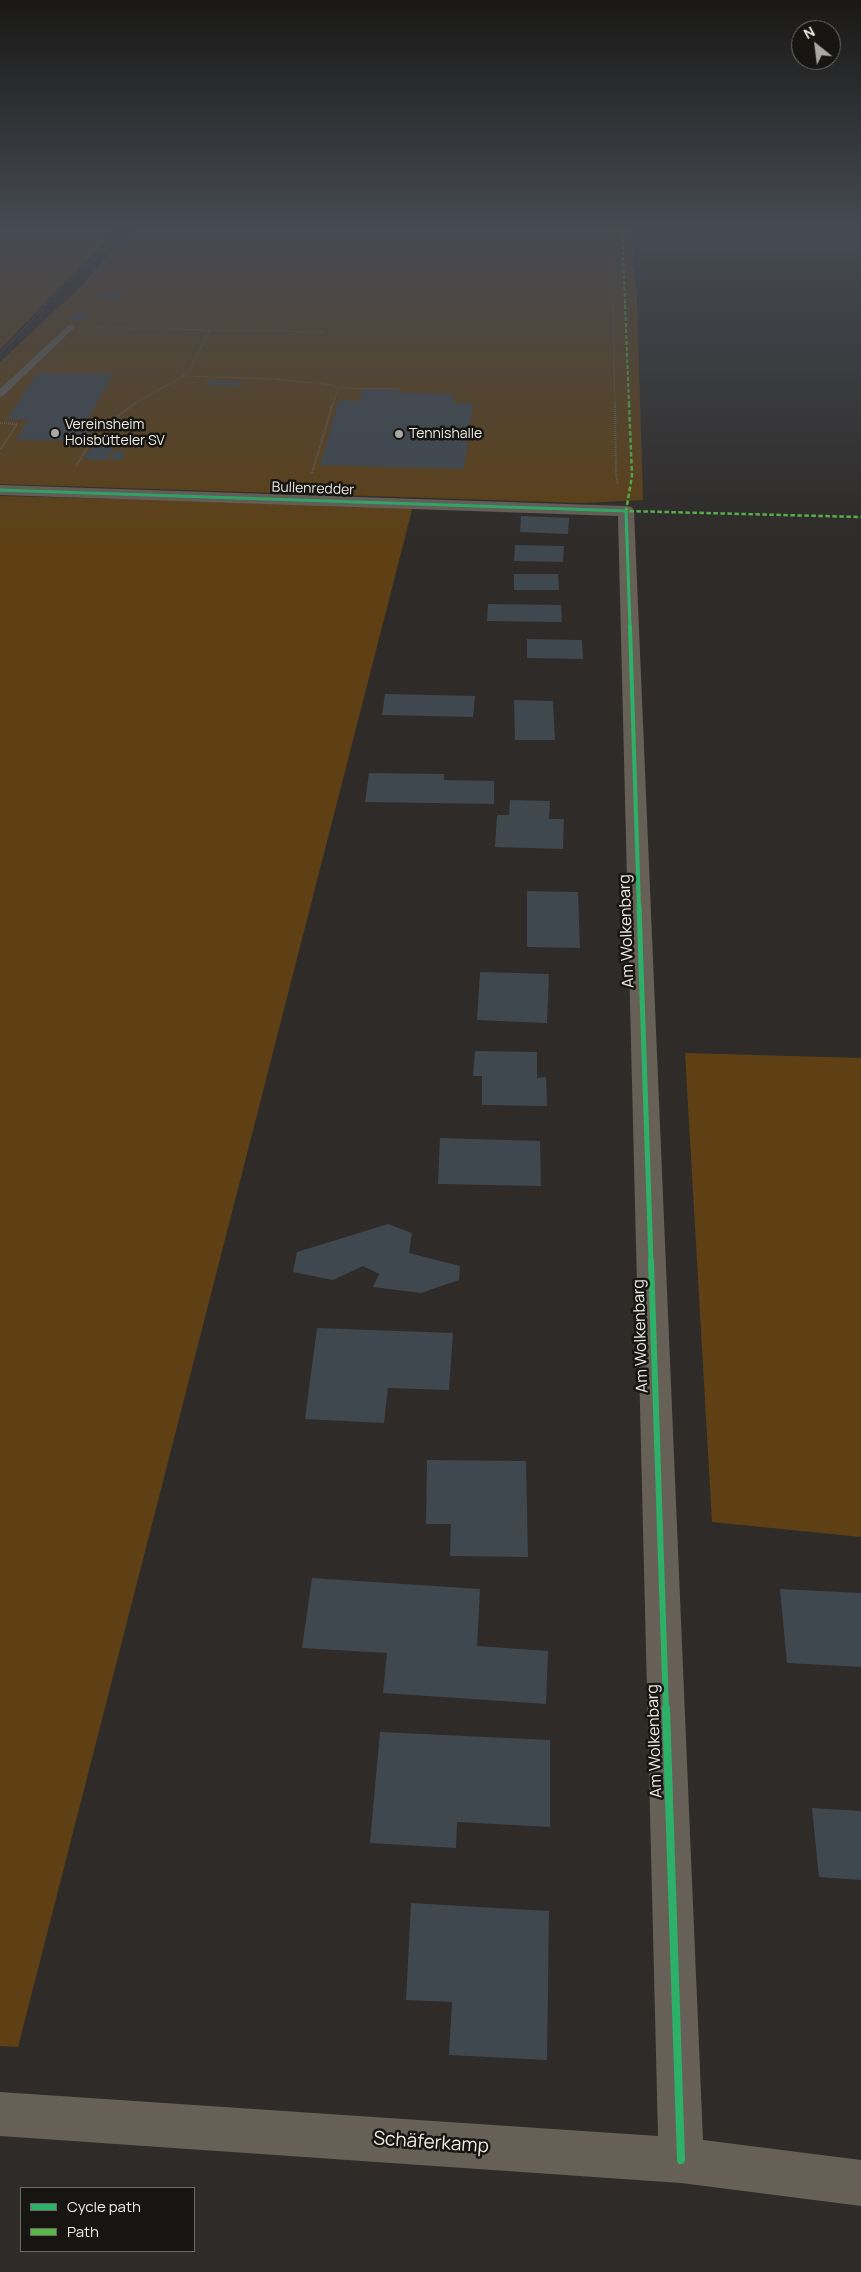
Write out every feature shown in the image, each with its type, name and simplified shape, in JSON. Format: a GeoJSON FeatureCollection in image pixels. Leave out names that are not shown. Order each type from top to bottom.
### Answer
{"type":"FeatureCollection","features":[{"type":"Feature","properties":{"kind":"street","name":"Bullenredder"},"geometry":{"type":"LineString","coordinates":[[0,490],[626,511]]}},
{"type":"Feature","properties":{"kind":"street","name":"Am Wolkenbarg"},"geometry":{"type":"LineString","coordinates":[[626,511],[681,2160]]}},
{"type":"Feature","properties":{"kind":"street","name":"Schäferkamp"},"geometry":{"type":"LineString","coordinates":[[0,2114],[681,2160],[861,2183]]}},
{"type":"Feature","properties":{"kind":"lane"},"geometry":{"type":"LineString","coordinates":[[0,394],[64,333]]}},
{"type":"Feature","properties":{"kind":"path"},"geometry":{"type":"LineString","coordinates":[[0,354],[20,333]]}},
{"type":"Feature","properties":{"kind":"path"},"geometry":{"type":"LineString","coordinates":[[73,470],[98,429],[134,404],[190,370],[208,333]]}},
{"type":"Feature","properties":{"kind":"path"},"geometry":{"type":"LineString","coordinates":[[613,333],[616,476],[626,511]]}},
{"type":"Feature","properties":{"kind":"path"},"geometry":{"type":"LineString","coordinates":[[183,376],[275,378],[334,385],[338,388],[400,389]]}},
{"type":"Feature","properties":{"kind":"path"},"geometry":{"type":"LineString","coordinates":[[310,478],[338,388]]}},
{"type":"Feature","properties":{"kind":"path"},"geometry":{"type":"LineString","coordinates":[[0,424],[17,424],[0,450]]}},
{"type":"Feature","properties":{"kind":"shaded area"},"geometry":{"type":"Polygon","coordinates":[[[0,333],[16,333],[0,350],[0,333]]]}},
{"type":"Feature","properties":{"kind":"shaded area"},"geometry":{"type":"Polygon","coordinates":[[[31,333],[638,333],[643,500],[583,503],[0,484],[0,362],[31,333]]]}},
{"type":"Feature","properties":{"kind":"shaded area"},"geometry":{"type":"Polygon","coordinates":[[[0,496],[413,506],[18,2047],[0,2046],[0,496]]]}},
{"type":"Feature","properties":{"kind":"shaded area"},"geometry":{"type":"Polygon","coordinates":[[[685,1053],[861,1058],[861,1537],[712,1522],[685,1053]]]}},
{"type":"Feature","properties":{"kind":"building"},"geometry":{"type":"Polygon","coordinates":[[[38,373],[113,374],[88,419],[102,419],[98,426],[93,426],[85,441],[16,440],[26,422],[30,420],[7,419],[38,373]]]}},
{"type":"Feature","properties":{"kind":"building"},"geometry":{"type":"Polygon","coordinates":[[[208,381],[243,382],[241,386],[206,385],[208,381]]]}},
{"type":"Feature","properties":{"kind":"building","name":"Tennishalle"},"geometry":{"type":"Polygon","coordinates":[[[363,389],[399,390],[398,393],[454,394],[453,403],[473,403],[464,469],[320,465],[339,400],[360,401],[363,389]]]}},
{"type":"Feature","properties":{"kind":"building"},"geometry":{"type":"Polygon","coordinates":[[[96,442],[106,442],[104,447],[114,447],[107,460],[83,459],[96,442]]]}},
{"type":"Feature","properties":{"kind":"building"},"geometry":{"type":"Polygon","coordinates":[[[115,451],[126,451],[121,460],[110,459],[115,451]]]}},
{"type":"Feature","properties":{"kind":"building"},"geometry":{"type":"Polygon","coordinates":[[[521,516],[569,518],[568,534],[520,532],[521,516]]]}},
{"type":"Feature","properties":{"kind":"building"},"geometry":{"type":"Polygon","coordinates":[[[515,545],[564,546],[563,562],[514,561],[515,545]]]}},
{"type":"Feature","properties":{"kind":"building"},"geometry":{"type":"Polygon","coordinates":[[[514,574],[558,574],[559,590],[514,590],[514,574]]]}},
{"type":"Feature","properties":{"kind":"building"},"geometry":{"type":"Polygon","coordinates":[[[488,604],[561,605],[562,622],[487,621],[488,604]]]}},
{"type":"Feature","properties":{"kind":"building"},"geometry":{"type":"Polygon","coordinates":[[[527,639],[582,640],[583,659],[527,658],[527,639]]]}},
{"type":"Feature","properties":{"kind":"building"},"geometry":{"type":"Polygon","coordinates":[[[385,694],[475,696],[473,717],[382,715],[385,694]]]}},
{"type":"Feature","properties":{"kind":"building"},"geometry":{"type":"Polygon","coordinates":[[[514,700],[553,701],[555,740],[515,740],[514,700]]]}},
{"type":"Feature","properties":{"kind":"building"},"geometry":{"type":"Polygon","coordinates":[[[369,773],[444,774],[444,780],[494,781],[494,804],[365,802],[369,773]]]}},
{"type":"Feature","properties":{"kind":"building"},"geometry":{"type":"Polygon","coordinates":[[[510,800],[550,801],[549,819],[564,819],[563,849],[495,847],[497,815],[509,815],[510,800]]]}},
{"type":"Feature","properties":{"kind":"building"},"geometry":{"type":"Polygon","coordinates":[[[527,891],[578,892],[580,948],[527,947],[527,891]]]}},
{"type":"Feature","properties":{"kind":"building"},"geometry":{"type":"Polygon","coordinates":[[[480,972],[549,974],[547,1023],[477,1020],[480,972]]]}},
{"type":"Feature","properties":{"kind":"building"},"geometry":{"type":"Polygon","coordinates":[[[475,1051],[537,1052],[537,1078],[546,1077],[547,1106],[482,1105],[482,1076],[473,1076],[475,1051]]]}},
{"type":"Feature","properties":{"kind":"building"},"geometry":{"type":"Polygon","coordinates":[[[440,1138],[540,1141],[541,1186],[438,1184],[440,1138]]]}},
{"type":"Feature","properties":{"kind":"building"},"geometry":{"type":"Polygon","coordinates":[[[388,1224],[412,1233],[409,1253],[460,1266],[459,1280],[421,1293],[373,1287],[379,1274],[363,1266],[333,1280],[293,1272],[297,1252],[388,1224]]]}},
{"type":"Feature","properties":{"kind":"building"},"geometry":{"type":"Polygon","coordinates":[[[317,1328],[453,1333],[449,1390],[388,1388],[384,1423],[305,1419],[317,1328]]]}},
{"type":"Feature","properties":{"kind":"building"},"geometry":{"type":"Polygon","coordinates":[[[427,1460],[526,1461],[528,1557],[450,1556],[451,1524],[426,1524],[427,1460]]]}},
{"type":"Feature","properties":{"kind":"building"},"geometry":{"type":"Polygon","coordinates":[[[312,1578],[480,1589],[477,1646],[548,1651],[546,1704],[383,1693],[387,1653],[302,1648],[312,1578]]]}},
{"type":"Feature","properties":{"kind":"building"},"geometry":{"type":"Polygon","coordinates":[[[780,1589],[861,1593],[861,1667],[787,1663],[780,1589]]]}},
{"type":"Feature","properties":{"kind":"building"},"geometry":{"type":"Polygon","coordinates":[[[380,1732],[550,1740],[550,1827],[457,1822],[456,1848],[370,1843],[380,1732]]]}},
{"type":"Feature","properties":{"kind":"building"},"geometry":{"type":"Polygon","coordinates":[[[812,1808],[861,1811],[861,1880],[819,1877],[812,1808]]]}},
{"type":"Feature","properties":{"kind":"building"},"geometry":{"type":"Polygon","coordinates":[[[411,1903],[549,1911],[547,2060],[449,2055],[452,2002],[406,2000],[411,1903]]]}},
{"type":"Feature","properties":{"kind":"marked path"},"geometry":{"type":"LineString","coordinates":[[626,333],[632,476],[626,511],[861,517]]}},
{"type":"Feature","properties":{"kind":"cycle path"},"geometry":{"type":"LineString","coordinates":[[0,490],[626,511],[681,2160]]}},
{"type":"Feature","properties":{"kind":"place","name":"Vereinsheim Hoisbütteler SV"},"geometry":{"type":"Point","coordinates":[55,433]}},
{"type":"Feature","properties":{"kind":"place","name":"Tennishalle"},"geometry":{"type":"Point","coordinates":[399,434]}}]}
